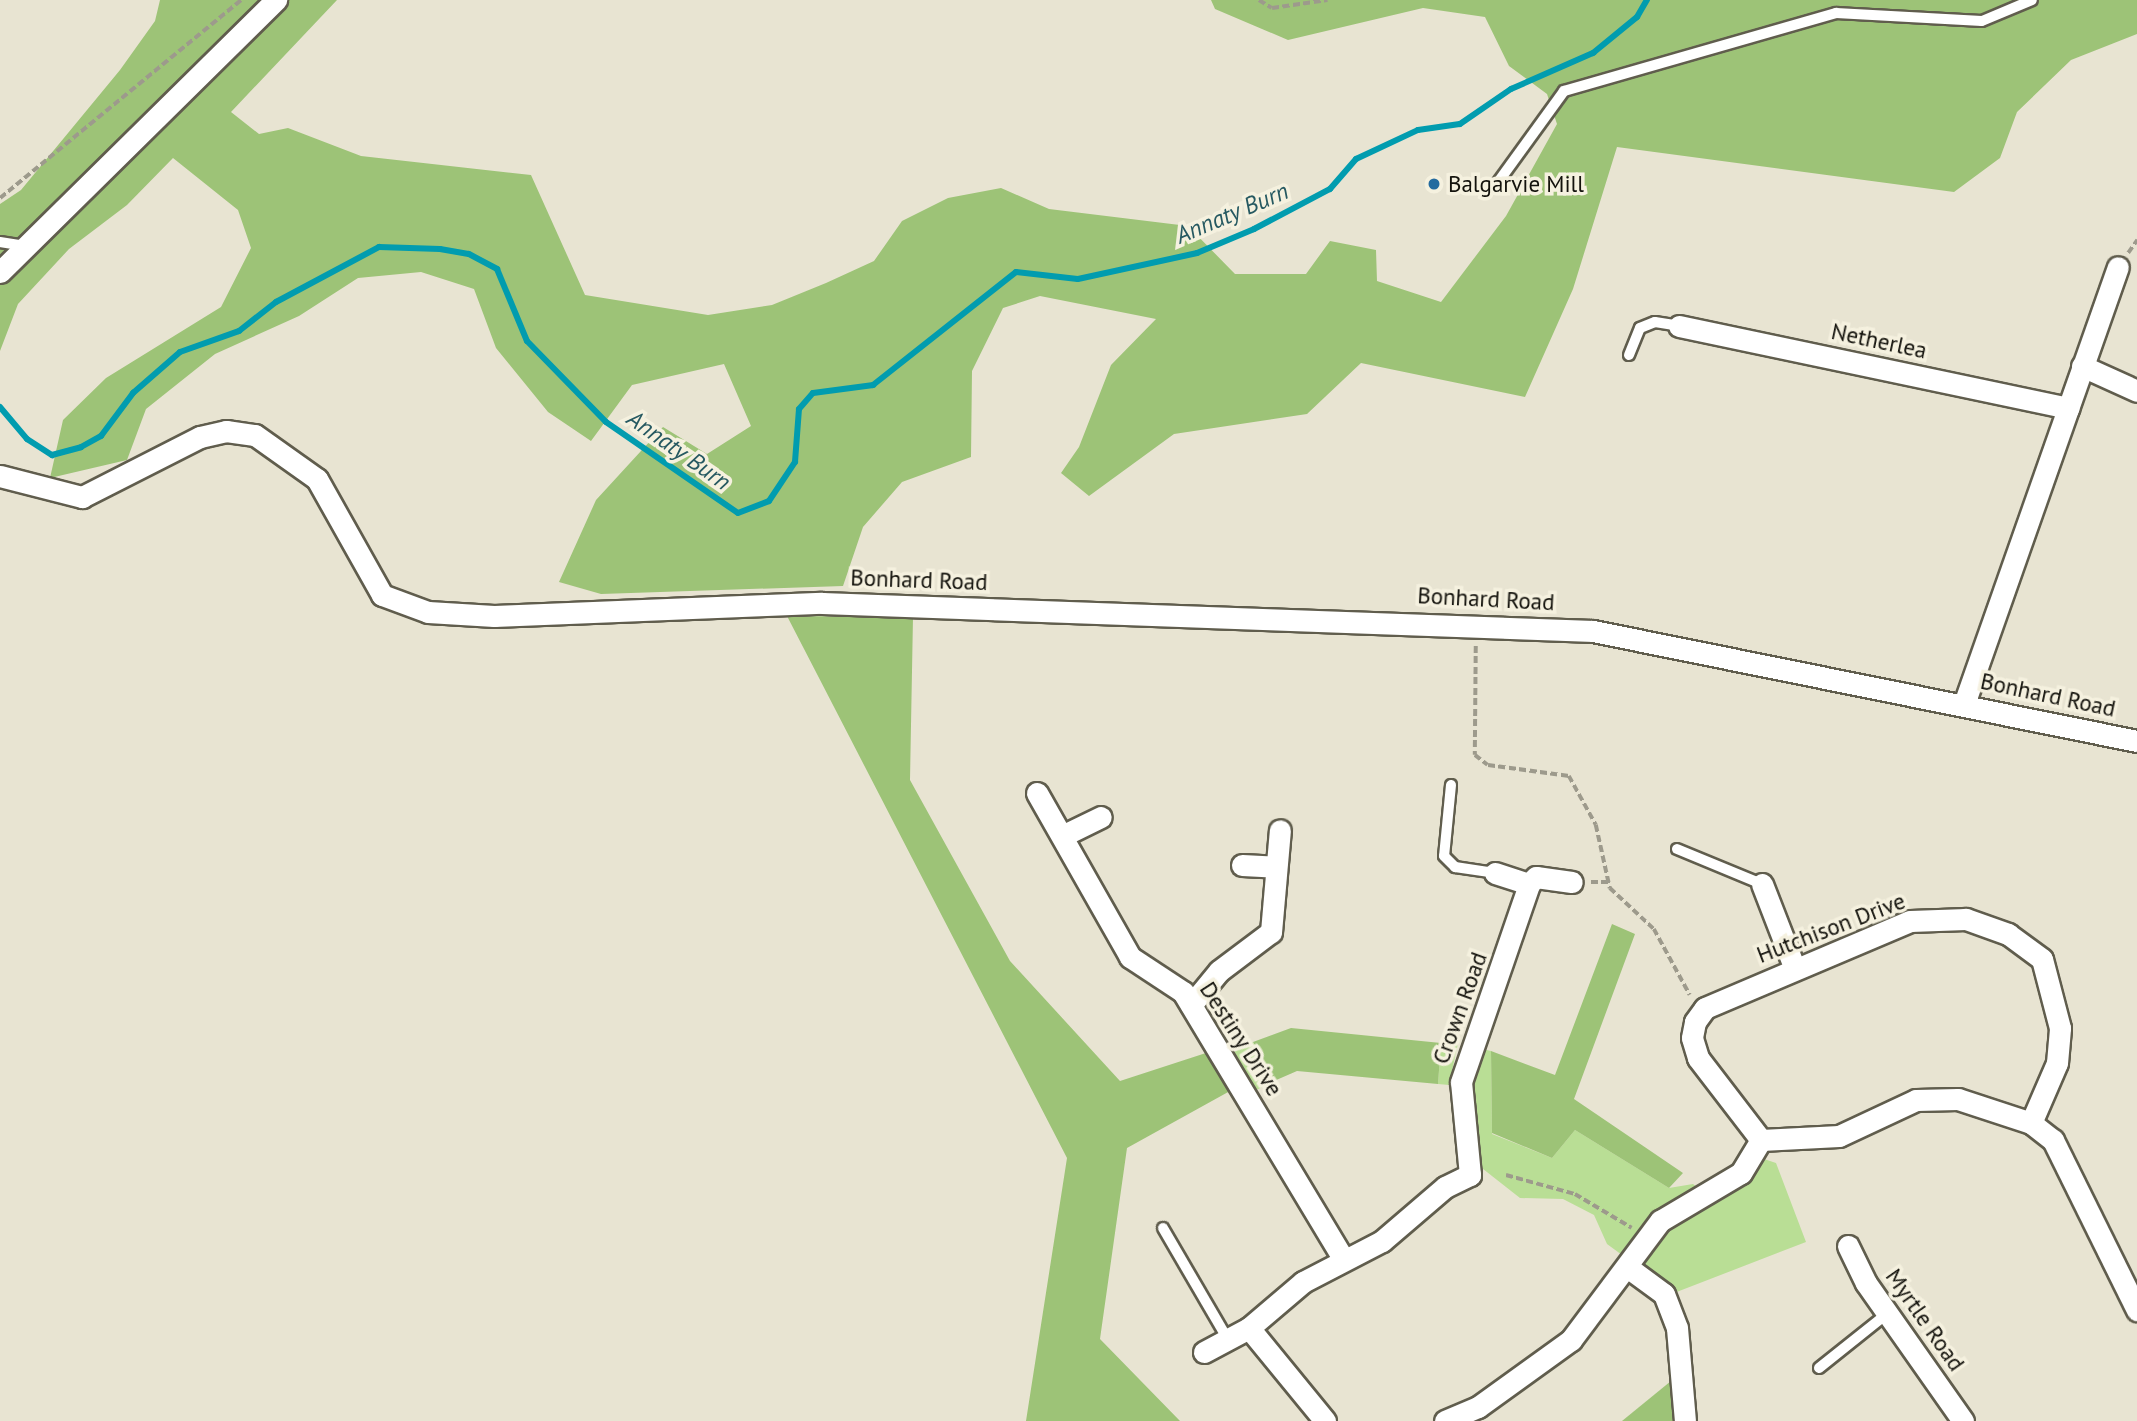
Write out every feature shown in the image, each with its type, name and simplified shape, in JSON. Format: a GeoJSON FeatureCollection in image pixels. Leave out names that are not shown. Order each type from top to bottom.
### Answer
{"type":"FeatureCollection","features":[{"type":"Feature","properties":{"kind":"street"},"geometry":{"type":"LineString","coordinates":[[0,272],[276,0]]}},
{"type":"Feature","properties":{"kind":"street"},"geometry":{"type":"LineString","coordinates":[[1964,704],[2118,267]]}},
{"type":"Feature","properties":{"kind":"street","name":"Netherlea"},"geometry":{"type":"LineString","coordinates":[[1679,326],[2068,408]]}},
{"type":"Feature","properties":{"kind":"street"},"geometry":{"type":"LineString","coordinates":[[2082,366],[2137,391]]}},
{"type":"Feature","properties":{"kind":"street","name":"Bonhard Road"},"geometry":{"type":"LineString","coordinates":[[0,476],[82,497],[200,437],[226,431],[255,435],[317,480],[368,579],[401,606],[494,616],[822,603],[1475,624],[1593,631],[2137,740]]}},
{"type":"Feature","properties":{"kind":"street","name":"Destiny Drive"},"geometry":{"type":"LineString","coordinates":[[1037,793],[1130,957],[1183,992],[1342,1257]]}},
{"type":"Feature","properties":{"kind":"street"},"geometry":{"type":"LineString","coordinates":[[1062,836],[1101,817]]}},
{"type":"Feature","properties":{"kind":"street"},"geometry":{"type":"LineString","coordinates":[[1191,1005],[1219,971],[1271,932],[1280,830]]}},
{"type":"Feature","properties":{"kind":"street"},"geometry":{"type":"LineString","coordinates":[[1242,865],[1276,867]]}},
{"type":"Feature","properties":{"kind":"street"},"geometry":{"type":"LineString","coordinates":[[1495,873],[1530,884],[1536,877],[1572,882]]}},
{"type":"Feature","properties":{"kind":"street","name":"Crown Road"},"geometry":{"type":"LineString","coordinates":[[1204,1352],[1249,1328],[1342,1257],[1382,1241],[1445,1187],[1470,1175],[1461,1082],[1530,884]]}},
{"type":"Feature","properties":{"kind":"street"},"geometry":{"type":"LineString","coordinates":[[1762,884],[1795,969]]}},
{"type":"Feature","properties":{"kind":"street","name":"Hutchison Drive"},"geometry":{"type":"LineString","coordinates":[[1699,1013],[1910,921],[1966,919],[2008,934],[2042,959],[2060,1028],[2057,1063],[2031,1123]]}},
{"type":"Feature","properties":{"kind":"street"},"geometry":{"type":"LineString","coordinates":[[1699,1013],[1692,1038],[1698,1058],[1761,1140]]}},
{"type":"Feature","properties":{"kind":"street"},"geometry":{"type":"LineString","coordinates":[[1761,1140],[1839,1136],[1916,1100],[1958,1099],[2031,1123],[2053,1140],[2137,1310]]}},
{"type":"Feature","properties":{"kind":"street"},"geometry":{"type":"LineString","coordinates":[[1445,1421],[1478,1407],[1571,1340],[1630,1269],[1660,1221],[1741,1173],[1761,1140]]}},
{"type":"Feature","properties":{"kind":"street","name":"Myrtle Road"},"geometry":{"type":"LineString","coordinates":[[1848,1246],[1888,1313],[1963,1421]]}},
{"type":"Feature","properties":{"kind":"street"},"geometry":{"type":"LineString","coordinates":[[1630,1269],[1664,1294],[1677,1328],[1685,1421]]}},
{"type":"Feature","properties":{"kind":"street"},"geometry":{"type":"LineString","coordinates":[[1249,1328],[1325,1421]]}},
{"type":"Feature","properties":{"kind":"lane"},"geometry":{"type":"LineString","coordinates":[[1496,185],[1564,91],[1836,13],[1982,21],[2032,0]]}},
{"type":"Feature","properties":{"kind":"lane"},"geometry":{"type":"LineString","coordinates":[[0,242],[24,246]]}},
{"type":"Feature","properties":{"kind":"lane"},"geometry":{"type":"LineString","coordinates":[[1629,355],[1640,328],[1655,321],[1679,326]]}},
{"type":"Feature","properties":{"kind":"lane"},"geometry":{"type":"LineString","coordinates":[[1451,785],[1444,856],[1455,867],[1495,873]]}},
{"type":"Feature","properties":{"kind":"lane"},"geometry":{"type":"LineString","coordinates":[[1677,849],[1762,884]]}},
{"type":"Feature","properties":{"kind":"lane"},"geometry":{"type":"LineString","coordinates":[[1163,1228],[1227,1338]]}},
{"type":"Feature","properties":{"kind":"lane"},"geometry":{"type":"LineString","coordinates":[[1819,1368],[1888,1313]]}},
{"type":"Feature","properties":{"kind":"path"},"geometry":{"type":"LineString","coordinates":[[0,198],[241,0]]}},
{"type":"Feature","properties":{"kind":"path"},"geometry":{"type":"LineString","coordinates":[[1259,0],[1272,8],[1327,0]]}},
{"type":"Feature","properties":{"kind":"path"},"geometry":{"type":"LineString","coordinates":[[1475,624],[1475,755],[1488,765],[1569,776],[1596,825],[1610,888],[1654,929],[1699,1013]]}},
{"type":"Feature","properties":{"kind":"path"},"geometry":{"type":"LineString","coordinates":[[1506,1175],[1575,1194],[1648,1239]]}},
{"type":"Feature","properties":{"kind":"green space"},"geometry":{"type":"Polygon","coordinates":[[[160,0],[337,0],[231,112],[259,134],[288,128],[361,156],[531,175],[585,295],[708,315],[772,305],[826,283],[874,261],[902,221],[948,198],[1001,188],[1049,209],[1188,226],[1235,274],[1306,274],[1330,241],[1376,250],[1377,281],[1441,302],[1506,216],[1557,124],[1547,94],[1509,66],[1485,17],[1423,8],[1288,40],[1215,9],[1211,0],[2137,0],[2137,34],[2071,60],[2017,112],[2000,158],[1954,192],[1617,147],[1573,289],[1525,397],[1361,363],[1307,414],[1174,434],[1089,496],[1061,473],[1079,447],[1111,365],[1156,319],[1040,296],[1003,308],[972,371],[971,457],[902,482],[863,527],[843,586],[601,594],[559,582],[596,500],[663,427],[707,454],[751,426],[724,364],[632,385],[591,441],[548,412],[496,348],[474,289],[421,272],[358,278],[299,316],[215,354],[146,409],[127,460],[50,478],[63,420],[106,378],[221,307],[251,248],[238,210],[173,158],[127,205],[69,249],[18,304],[0,351],[0,204],[21,190],[120,70],[155,21],[160,0]]]}},
{"type":"Feature","properties":{"kind":"green space"},"geometry":{"type":"Polygon","coordinates":[[[787,616],[913,617],[910,780],[1010,961],[1120,1081],[1209,1052],[1230,1091],[1127,1148],[1100,1339],[1180,1421],[1026,1421],[1067,1158],[787,616]]]}},
{"type":"Feature","properties":{"kind":"green space"},"geometry":{"type":"Polygon","coordinates":[[[1612,924],[1635,934],[1574,1099],[1683,1173],[1669,1188],[1575,1130],[1552,1158],[1492,1133],[1491,1051],[1555,1075],[1612,924]]]}},
{"type":"Feature","properties":{"kind":"green space"},"geometry":{"type":"Polygon","coordinates":[[[1291,1028],[1441,1043],[1438,1084],[1297,1071],[1274,1081],[1253,1042],[1291,1028]]]}},
{"type":"Feature","properties":{"kind":"green space"},"geometry":{"type":"Polygon","coordinates":[[[1253,1042],[1274,1081],[1255,1091],[1234,1052],[1253,1042]]]}},
{"type":"Feature","properties":{"kind":"green space"},"geometry":{"type":"Polygon","coordinates":[[[1441,1043],[1458,1043],[1449,1085],[1438,1084],[1441,1043]]]}},
{"type":"Feature","properties":{"kind":"green space"},"geometry":{"type":"Polygon","coordinates":[[[1478,1048],[1491,1051],[1492,1134],[1552,1158],[1575,1130],[1669,1188],[1693,1184],[1715,1201],[1738,1188],[1761,1158],[1776,1163],[1806,1242],[1674,1293],[1607,1244],[1594,1215],[1563,1199],[1520,1198],[1478,1165],[1473,1084],[1478,1048]]]}},
{"type":"Feature","properties":{"kind":"green space"},"geometry":{"type":"Polygon","coordinates":[[[1671,1381],[1673,1421],[1622,1421],[1671,1381]]]}},
{"type":"Feature","properties":{"kind":"waterway","name":"Annaty Burn"},"geometry":{"type":"LineString","coordinates":[[0,407],[27,439],[52,455],[81,447],[101,436],[133,393],[180,352],[239,331],[276,302],[379,247],[440,249],[469,254],[497,269],[527,341],[606,422],[738,513],[769,501],[795,462],[799,409],[813,393],[873,385],[1016,272],[1078,279],[1197,253],[1254,229],[1330,189],[1356,159],[1418,130],[1460,124],[1511,89],[1593,53],[1637,17],[1647,0]]}},
{"type":"Feature","properties":{"kind":"place","name":"Balgarvie Mill"},"geometry":{"type":"Point","coordinates":[1434,184]}}]}
